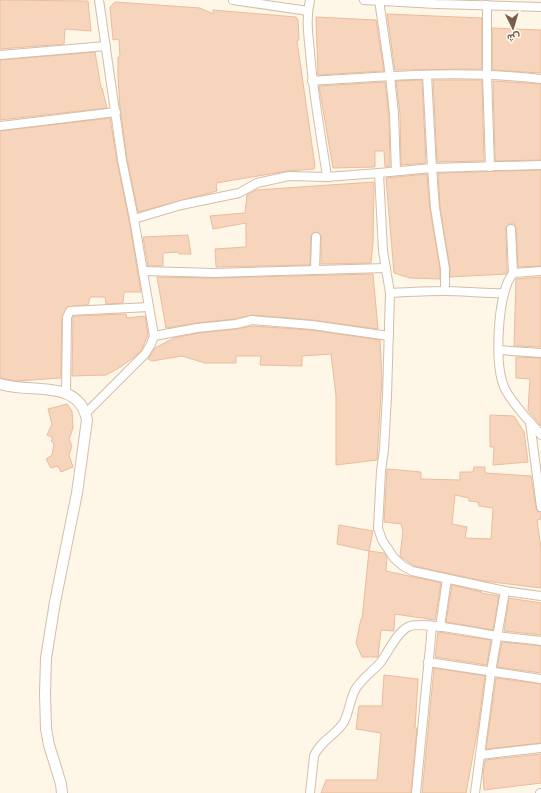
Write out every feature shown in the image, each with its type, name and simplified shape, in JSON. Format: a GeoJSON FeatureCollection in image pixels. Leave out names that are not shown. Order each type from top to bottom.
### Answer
{"type":"FeatureCollection","features":[{"type":"Feature","properties":{"kind":"street"},"geometry":{"type":"LineString","coordinates":[[86,413],[145,354],[154,336],[134,219],[122,160],[99,0]]}},
{"type":"Feature","properties":{"kind":"street"},"geometry":{"type":"LineString","coordinates":[[233,0],[308,11]]}},
{"type":"Feature","properties":{"kind":"street"},"geometry":{"type":"LineString","coordinates":[[310,0],[308,11],[312,81],[327,177]]}},
{"type":"Feature","properties":{"kind":"street"},"geometry":{"type":"LineString","coordinates":[[364,0],[541,6]]}},
{"type":"Feature","properties":{"kind":"street"},"geometry":{"type":"LineString","coordinates":[[379,1],[394,114],[396,171]]}},
{"type":"Feature","properties":{"kind":"street"},"geometry":{"type":"LineString","coordinates":[[487,5],[487,74],[490,167]]}},
{"type":"Feature","properties":{"kind":"street"},"geometry":{"type":"LineString","coordinates":[[0,55],[106,46]]}},
{"type":"Feature","properties":{"kind":"street"},"geometry":{"type":"LineString","coordinates":[[312,81],[427,74],[487,74],[541,80]]}},
{"type":"Feature","properties":{"kind":"street"},"geometry":{"type":"LineString","coordinates":[[427,74],[432,168],[437,219],[445,269],[445,291]]}},
{"type":"Feature","properties":{"kind":"street"},"geometry":{"type":"LineString","coordinates":[[0,126],[116,112]]}},
{"type":"Feature","properties":{"kind":"street"},"geometry":{"type":"LineString","coordinates":[[134,219],[181,205],[239,193],[258,183],[288,176],[327,177],[432,168],[541,165]]}},
{"type":"Feature","properties":{"kind":"street"},"geometry":{"type":"LineString","coordinates":[[379,173],[383,251],[390,293],[385,442],[380,471],[378,518],[379,534],[388,549],[403,566],[412,571],[506,591],[541,596]]}},
{"type":"Feature","properties":{"kind":"street"},"geometry":{"type":"LineString","coordinates":[[511,229],[514,273],[507,282],[499,329],[501,378],[510,396],[541,435]]}},
{"type":"Feature","properties":{"kind":"street"},"geometry":{"type":"LineString","coordinates":[[315,270],[316,237]]}},
{"type":"Feature","properties":{"kind":"street"},"geometry":{"type":"LineString","coordinates":[[143,271],[215,273],[386,268]]}},
{"type":"Feature","properties":{"kind":"street"},"geometry":{"type":"LineString","coordinates":[[514,273],[541,271]]}},
{"type":"Feature","properties":{"kind":"street"},"geometry":{"type":"LineString","coordinates":[[390,293],[445,291],[504,294]]}},
{"type":"Feature","properties":{"kind":"street"},"geometry":{"type":"LineString","coordinates":[[66,393],[67,317],[70,311],[149,307]]}},
{"type":"Feature","properties":{"kind":"street"},"geometry":{"type":"LineString","coordinates":[[154,336],[189,329],[236,324],[252,320],[312,325],[389,336]]}},
{"type":"Feature","properties":{"kind":"street"},"geometry":{"type":"LineString","coordinates":[[499,350],[541,353]]}},
{"type":"Feature","properties":{"kind":"street"},"geometry":{"type":"LineString","coordinates":[[0,384],[16,388],[66,393],[75,397],[80,402],[86,413],[87,430],[77,493],[70,534],[55,602],[46,658],[46,729],[49,744],[62,784],[62,793]]}},
{"type":"Feature","properties":{"kind":"street"},"geometry":{"type":"LineString","coordinates":[[530,422],[541,507]]}},
{"type":"Feature","properties":{"kind":"street"},"geometry":{"type":"LineString","coordinates":[[416,793],[428,662],[447,579]]}},
{"type":"Feature","properties":{"kind":"street"},"geometry":{"type":"LineString","coordinates":[[475,793],[491,672],[506,591]]}},
{"type":"Feature","properties":{"kind":"street"},"geometry":{"type":"LineString","coordinates":[[310,793],[314,756],[316,751],[341,726],[348,713],[355,689],[381,662],[400,633],[408,627],[415,625],[436,626],[541,641]]}},
{"type":"Feature","properties":{"kind":"street"},"geometry":{"type":"LineString","coordinates":[[428,662],[541,679]]}},
{"type":"Feature","properties":{"kind":"street"},"geometry":{"type":"LineString","coordinates":[[480,755],[541,748]]}},
{"type":"Feature","properties":{"kind":"building"},"geometry":{"type":"Polygon","coordinates":[[[0,0],[88,1],[91,31],[65,29],[64,44],[0,49],[0,0]]]}},
{"type":"Feature","properties":{"kind":"building"},"geometry":{"type":"Polygon","coordinates":[[[115,2],[200,8],[213,14],[213,10],[296,17],[298,20],[299,40],[297,41],[315,166],[314,169],[288,171],[216,183],[217,191],[138,212],[127,159],[120,107],[118,78],[118,57],[120,57],[119,39],[113,40],[110,7],[115,2]]]}},
{"type":"Feature","properties":{"kind":"building"},"geometry":{"type":"Polygon","coordinates":[[[387,14],[482,18],[482,69],[395,70],[387,14]]]}},
{"type":"Feature","properties":{"kind":"building"},"geometry":{"type":"Polygon","coordinates":[[[316,17],[376,20],[384,71],[318,75],[316,17]]]}},
{"type":"Feature","properties":{"kind":"building"},"geometry":{"type":"Polygon","coordinates":[[[492,28],[541,30],[541,73],[492,70],[492,28]]]}},
{"type":"Feature","properties":{"kind":"building"},"geometry":{"type":"Polygon","coordinates":[[[95,52],[101,88],[107,108],[0,120],[0,60],[95,52]]]}},
{"type":"Feature","properties":{"kind":"building"},"geometry":{"type":"Polygon","coordinates":[[[422,80],[426,163],[401,165],[400,114],[396,81],[422,80]]]}},
{"type":"Feature","properties":{"kind":"building"},"geometry":{"type":"Polygon","coordinates":[[[433,80],[482,80],[484,161],[437,162],[433,80]]]}},
{"type":"Feature","properties":{"kind":"building"},"geometry":{"type":"Polygon","coordinates":[[[493,81],[541,84],[541,160],[495,161],[493,81]]]}},
{"type":"Feature","properties":{"kind":"building"},"geometry":{"type":"Polygon","coordinates":[[[385,82],[389,114],[390,166],[385,167],[384,151],[375,151],[375,167],[333,168],[319,86],[385,82]]]}},
{"type":"Feature","properties":{"kind":"building"},"geometry":{"type":"Polygon","coordinates":[[[110,118],[141,292],[124,292],[123,303],[106,304],[105,297],[90,297],[88,305],[67,307],[62,317],[61,378],[16,381],[0,378],[0,131],[110,118]]]}},
{"type":"Feature","properties":{"kind":"building"},"geometry":{"type":"Polygon","coordinates":[[[541,170],[541,266],[518,267],[516,228],[514,224],[510,224],[506,226],[506,274],[450,277],[450,268],[440,207],[438,173],[541,170]]]}},
{"type":"Feature","properties":{"kind":"building"},"geometry":{"type":"Polygon","coordinates":[[[427,174],[430,209],[440,269],[440,279],[410,278],[394,273],[386,178],[427,174]]]}},
{"type":"Feature","properties":{"kind":"building"},"geometry":{"type":"Polygon","coordinates":[[[374,182],[373,243],[371,263],[321,264],[321,237],[319,233],[316,232],[311,236],[310,265],[216,267],[215,249],[246,247],[246,223],[213,229],[210,216],[245,213],[247,195],[256,190],[374,182]]]}},
{"type":"Feature","properties":{"kind":"building"},"geometry":{"type":"Polygon","coordinates":[[[188,235],[191,254],[179,254],[179,252],[163,253],[163,266],[148,266],[143,237],[188,235]]]}},
{"type":"Feature","properties":{"kind":"building"},"geometry":{"type":"Polygon","coordinates":[[[373,274],[378,329],[312,320],[252,315],[235,319],[166,328],[157,277],[215,278],[373,274]]]}},
{"type":"Feature","properties":{"kind":"building"},"geometry":{"type":"Polygon","coordinates":[[[541,277],[541,347],[514,346],[516,279],[541,277]]]}},
{"type":"Feature","properties":{"kind":"building"},"geometry":{"type":"Polygon","coordinates":[[[126,314],[127,318],[145,316],[148,335],[141,351],[119,368],[106,375],[72,376],[73,316],[126,314]]]}},
{"type":"Feature","properties":{"kind":"building"},"geometry":{"type":"Polygon","coordinates":[[[252,326],[311,330],[380,340],[382,377],[377,460],[336,465],[336,396],[331,354],[302,356],[302,366],[260,365],[261,356],[236,356],[236,363],[205,363],[182,356],[152,361],[148,359],[155,348],[174,338],[198,333],[252,326]]]}},
{"type":"Feature","properties":{"kind":"building"},"geometry":{"type":"Polygon","coordinates":[[[516,357],[541,358],[541,426],[528,410],[530,379],[516,378],[516,357]]]}},
{"type":"Feature","properties":{"kind":"building"},"geometry":{"type":"Polygon","coordinates":[[[67,404],[72,411],[73,428],[69,439],[72,446],[69,455],[73,467],[61,472],[58,466],[51,468],[46,459],[52,455],[54,443],[51,441],[53,438],[47,435],[52,424],[48,409],[67,404]]]}},
{"type":"Feature","properties":{"kind":"building"},"geometry":{"type":"Polygon","coordinates":[[[490,415],[514,416],[524,432],[528,462],[493,465],[494,447],[490,447],[490,415]]]}},
{"type":"Feature","properties":{"kind":"building"},"geometry":{"type":"Polygon","coordinates":[[[474,467],[485,467],[485,473],[531,476],[536,508],[537,511],[541,512],[541,519],[537,520],[541,548],[541,588],[484,581],[414,566],[400,556],[403,531],[401,524],[384,522],[387,469],[421,472],[421,479],[460,480],[460,472],[473,472],[474,467]],[[455,495],[452,524],[467,527],[465,538],[491,539],[493,508],[479,506],[478,502],[469,501],[469,498],[455,495]]]}},
{"type":"Feature","properties":{"kind":"building"},"geometry":{"type":"Polygon","coordinates":[[[339,525],[373,531],[369,551],[337,544],[339,525]]]}},
{"type":"Feature","properties":{"kind":"building"},"geometry":{"type":"Polygon","coordinates":[[[369,551],[384,553],[387,557],[386,571],[441,583],[435,620],[395,614],[394,631],[381,630],[378,657],[362,657],[356,643],[362,619],[369,551]]]}},
{"type":"Feature","properties":{"kind":"building"},"geometry":{"type":"Polygon","coordinates":[[[452,585],[499,596],[493,630],[446,622],[452,585]]]}},
{"type":"Feature","properties":{"kind":"building"},"geometry":{"type":"Polygon","coordinates":[[[509,598],[541,603],[541,635],[504,631],[509,598]]]}},
{"type":"Feature","properties":{"kind":"building"},"geometry":{"type":"Polygon","coordinates":[[[438,632],[491,640],[487,665],[435,657],[438,632]]]}},
{"type":"Feature","properties":{"kind":"building"},"geometry":{"type":"Polygon","coordinates":[[[502,642],[541,646],[541,673],[497,667],[502,642]]]}},
{"type":"Feature","properties":{"kind":"building"},"geometry":{"type":"Polygon","coordinates":[[[434,668],[485,676],[478,728],[466,793],[422,793],[434,668]]]}},
{"type":"Feature","properties":{"kind":"building"},"geometry":{"type":"Polygon","coordinates":[[[384,675],[418,679],[415,728],[417,728],[411,793],[321,793],[326,780],[377,780],[381,733],[356,729],[359,706],[382,706],[384,675]]]}},
{"type":"Feature","properties":{"kind":"building"},"geometry":{"type":"Polygon","coordinates":[[[496,678],[541,684],[541,743],[486,749],[496,678]]]}},
{"type":"Feature","properties":{"kind":"building"},"geometry":{"type":"Polygon","coordinates":[[[541,754],[541,783],[484,790],[483,775],[485,760],[541,754]]]}}]}
